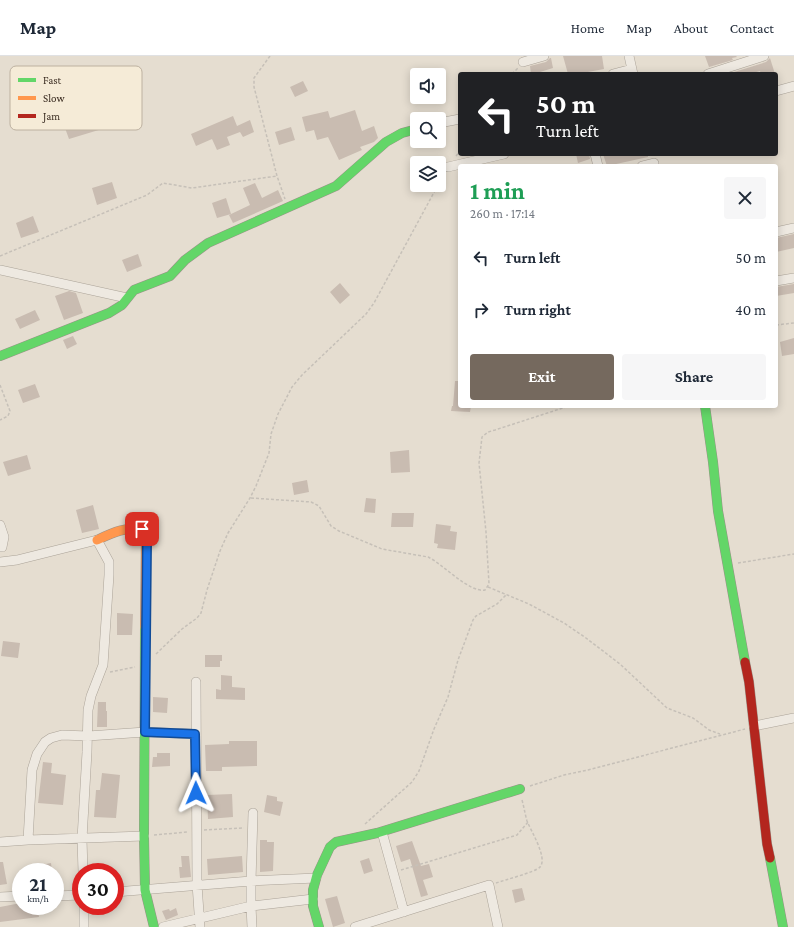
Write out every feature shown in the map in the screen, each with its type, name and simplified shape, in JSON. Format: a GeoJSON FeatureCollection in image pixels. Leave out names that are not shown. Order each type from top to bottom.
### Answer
{"type":"FeatureCollection","features":[{"type":"Feature","properties":{"kind":"street"},"geometry":{"type":"LineString","coordinates":[[523,62],[544,56]]}},
{"type":"Feature","properties":{"kind":"street"},"geometry":{"type":"LineString","coordinates":[[629,56],[632,71]]}},
{"type":"Feature","properties":{"kind":"street"},"geometry":{"type":"LineString","coordinates":[[714,72],[764,56]]}},
{"type":"Feature","properties":{"kind":"street"},"geometry":{"type":"LineString","coordinates":[[778,90],[794,86]]}},
{"type":"Feature","properties":{"kind":"street"},"geometry":{"type":"LineString","coordinates":[[446,122],[458,119]]}},
{"type":"Feature","properties":{"kind":"street"},"geometry":{"type":"LineString","coordinates":[[0,356],[109,313],[122,305],[132,292],[138,288],[170,276],[190,256],[208,243],[336,186],[386,142],[402,133],[410,131]]}},
{"type":"Feature","properties":{"kind":"street"},"geometry":{"type":"LineString","coordinates":[[448,166],[495,156]]}},
{"type":"Feature","properties":{"kind":"street"},"geometry":{"type":"LineString","coordinates":[[778,232],[794,228]]}},
{"type":"Feature","properties":{"kind":"street"},"geometry":{"type":"LineString","coordinates":[[0,270],[127,298]]}},
{"type":"Feature","properties":{"kind":"street"},"geometry":{"type":"LineString","coordinates":[[778,281],[794,278]]}},
{"type":"Feature","properties":{"kind":"street"},"geometry":{"type":"LineString","coordinates":[[705,408],[718,511],[729,564],[749,682],[767,844],[783,927]]}},
{"type":"Feature","properties":{"kind":"street"},"geometry":{"type":"LineString","coordinates":[[0,525],[4,537],[1,548]]}},
{"type":"Feature","properties":{"kind":"street"},"geometry":{"type":"LineString","coordinates":[[0,562],[17,560],[97,540],[119,531],[129,529],[142,529],[146,533],[145,890],[154,927]]}},
{"type":"Feature","properties":{"kind":"street"},"geometry":{"type":"LineString","coordinates":[[83,863],[82,839],[89,703],[103,664],[110,567],[97,540]]}},
{"type":"Feature","properties":{"kind":"street"},"geometry":{"type":"LineString","coordinates":[[196,682],[195,734],[199,923]]}},
{"type":"Feature","properties":{"kind":"street"},"geometry":{"type":"LineString","coordinates":[[754,726],[794,718]]}},
{"type":"Feature","properties":{"kind":"street"},"geometry":{"type":"LineString","coordinates":[[28,840],[32,770],[37,754],[45,742],[51,738],[62,735],[88,736],[145,732],[195,734]]}},
{"type":"Feature","properties":{"kind":"street"},"geometry":{"type":"LineString","coordinates":[[319,927],[312,899],[316,878],[330,846],[333,843],[382,832],[520,789]]}},
{"type":"Feature","properties":{"kind":"street"},"geometry":{"type":"LineString","coordinates":[[252,813],[252,927]]}},
{"type":"Feature","properties":{"kind":"street"},"geometry":{"type":"LineString","coordinates":[[382,832],[404,912]]}},
{"type":"Feature","properties":{"kind":"street"},"geometry":{"type":"LineString","coordinates":[[0,842],[144,836]]}},
{"type":"Feature","properties":{"kind":"street"},"geometry":{"type":"LineString","coordinates":[[124,891],[198,884],[316,878]]}},
{"type":"Feature","properties":{"kind":"street"},"geometry":{"type":"LineString","coordinates":[[355,927],[489,885],[498,927]]}},
{"type":"Feature","properties":{"kind":"street"},"geometry":{"type":"LineString","coordinates":[[0,897],[12,896]]}},
{"type":"Feature","properties":{"kind":"street"},"geometry":{"type":"LineString","coordinates":[[163,927],[199,923],[251,906],[312,899]]}},
{"type":"Feature","properties":{"kind":"street"},"geometry":{"type":"LineString","coordinates":[[84,915],[84,927]]}},
{"type":"Feature","properties":{"kind":"path"},"geometry":{"type":"LineString","coordinates":[[270,56],[254,78],[254,87],[276,176],[288,208]]}},
{"type":"Feature","properties":{"kind":"path"},"geometry":{"type":"LineString","coordinates":[[0,256],[148,195],[163,183],[192,188],[276,176]]}},
{"type":"Feature","properties":{"kind":"path"},"geometry":{"type":"LineString","coordinates":[[156,655],[182,628],[197,618],[201,613],[220,551],[228,533],[250,498],[269,453],[271,434],[278,414],[292,387],[302,375],[366,314],[374,303],[434,192]]}},
{"type":"Feature","properties":{"kind":"path"},"geometry":{"type":"LineString","coordinates":[[778,325],[794,322]]}},
{"type":"Feature","properties":{"kind":"path"},"geometry":{"type":"LineString","coordinates":[[0,385],[10,411],[8,416],[0,420]]}},
{"type":"Feature","properties":{"kind":"path"},"geometry":{"type":"LineString","coordinates":[[250,498],[311,502],[319,506],[331,526],[339,531],[382,549],[428,557],[453,575],[478,590],[485,590],[489,584],[486,532],[479,463],[482,437],[488,432],[562,408]]}},
{"type":"Feature","properties":{"kind":"path"},"geometry":{"type":"LineString","coordinates":[[729,564],[794,554]]}},
{"type":"Feature","properties":{"kind":"path"},"geometry":{"type":"LineString","coordinates":[[488,587],[529,604],[564,624],[586,638],[620,664],[667,708],[693,718],[709,730],[722,735]]}},
{"type":"Feature","properties":{"kind":"path"},"geometry":{"type":"LineString","coordinates":[[360,828],[412,782],[419,771],[434,729],[448,697],[458,660],[473,620],[476,616],[497,604],[506,595]]}},
{"type":"Feature","properties":{"kind":"path"},"geometry":{"type":"LineString","coordinates":[[99,675],[145,665]]}},
{"type":"Feature","properties":{"kind":"path"},"geometry":{"type":"LineString","coordinates":[[489,885],[540,868],[542,860],[539,844],[528,822],[520,789],[564,775],[754,726]]}},
{"type":"Feature","properties":{"kind":"path"},"geometry":{"type":"LineString","coordinates":[[393,872],[517,835],[528,822]]}},
{"type":"Feature","properties":{"kind":"building"},"geometry":{"type":"Polygon","coordinates":[[[563,56],[602,56],[604,69],[588,72],[567,72],[563,56]]]}},
{"type":"Feature","properties":{"kind":"building"},"geometry":{"type":"Polygon","coordinates":[[[705,56],[737,57],[732,58],[733,60],[709,67],[705,56]]]}},
{"type":"Feature","properties":{"kind":"building"},"geometry":{"type":"Polygon","coordinates":[[[551,58],[553,68],[540,72],[531,72],[530,66],[546,62],[551,58]]]}},
{"type":"Feature","properties":{"kind":"building"},"geometry":{"type":"Polygon","coordinates":[[[770,58],[774,72],[734,72],[766,62],[770,58]]]}},
{"type":"Feature","properties":{"kind":"building"},"geometry":{"type":"Polygon","coordinates":[[[303,81],[308,91],[295,97],[290,87],[303,81]]]}},
{"type":"Feature","properties":{"kind":"building"},"geometry":{"type":"Polygon","coordinates":[[[355,110],[362,131],[374,126],[378,138],[374,142],[360,147],[362,150],[339,160],[328,137],[317,140],[314,130],[306,132],[302,117],[328,111],[330,118],[355,110]]]}},
{"type":"Feature","properties":{"kind":"building"},"geometry":{"type":"Polygon","coordinates":[[[233,116],[237,126],[250,120],[254,132],[243,137],[240,132],[227,137],[230,145],[217,150],[212,139],[196,146],[191,134],[233,116]]]}},
{"type":"Feature","properties":{"kind":"building"},"geometry":{"type":"Polygon","coordinates":[[[291,127],[295,140],[279,145],[275,132],[291,127]]]}},
{"type":"Feature","properties":{"kind":"building"},"geometry":{"type":"Polygon","coordinates":[[[66,130],[99,130],[69,139],[66,130]]]}},
{"type":"Feature","properties":{"kind":"building"},"geometry":{"type":"Polygon","coordinates":[[[576,156],[589,156],[590,159],[578,163],[576,156]]]}},
{"type":"Feature","properties":{"kind":"building"},"geometry":{"type":"Polygon","coordinates":[[[604,156],[648,156],[616,164],[606,164],[604,156]]]}},
{"type":"Feature","properties":{"kind":"building"},"geometry":{"type":"Polygon","coordinates":[[[112,182],[117,198],[97,205],[92,188],[112,182]]]}},
{"type":"Feature","properties":{"kind":"building"},"geometry":{"type":"Polygon","coordinates":[[[255,183],[262,198],[278,190],[283,201],[233,223],[229,215],[250,205],[243,188],[255,183]]]}},
{"type":"Feature","properties":{"kind":"building"},"geometry":{"type":"Polygon","coordinates":[[[226,198],[231,214],[217,218],[212,203],[226,198]]]}},
{"type":"Feature","properties":{"kind":"building"},"geometry":{"type":"Polygon","coordinates":[[[33,216],[39,232],[21,238],[16,223],[33,216]]]}},
{"type":"Feature","properties":{"kind":"building"},"geometry":{"type":"Polygon","coordinates":[[[794,234],[794,248],[778,252],[778,238],[794,234]]]}},
{"type":"Feature","properties":{"kind":"building"},"geometry":{"type":"Polygon","coordinates":[[[138,254],[142,266],[127,272],[122,260],[138,254]]]}},
{"type":"Feature","properties":{"kind":"building"},"geometry":{"type":"Polygon","coordinates":[[[340,283],[350,295],[340,304],[330,292],[340,283]]]}},
{"type":"Feature","properties":{"kind":"building"},"geometry":{"type":"Polygon","coordinates":[[[794,284],[794,293],[778,296],[778,287],[794,284]]]}},
{"type":"Feature","properties":{"kind":"building"},"geometry":{"type":"Polygon","coordinates":[[[69,291],[76,293],[83,313],[64,320],[55,296],[69,291]]]}},
{"type":"Feature","properties":{"kind":"building"},"geometry":{"type":"Polygon","coordinates":[[[35,310],[40,320],[20,329],[15,319],[35,310]]]}},
{"type":"Feature","properties":{"kind":"building"},"geometry":{"type":"Polygon","coordinates":[[[73,336],[77,344],[67,349],[63,340],[73,336]]]}},
{"type":"Feature","properties":{"kind":"building"},"geometry":{"type":"Polygon","coordinates":[[[794,338],[794,354],[782,356],[780,342],[794,338]]]}},
{"type":"Feature","properties":{"kind":"building"},"geometry":{"type":"Polygon","coordinates":[[[455,381],[458,381],[458,408],[471,408],[470,412],[451,411],[453,406],[455,381]]]}},
{"type":"Feature","properties":{"kind":"building"},"geometry":{"type":"Polygon","coordinates":[[[35,384],[40,397],[23,403],[18,390],[35,384]]]}},
{"type":"Feature","properties":{"kind":"building"},"geometry":{"type":"Polygon","coordinates":[[[409,450],[410,472],[391,473],[390,452],[409,450]]]}},
{"type":"Feature","properties":{"kind":"building"},"geometry":{"type":"Polygon","coordinates":[[[27,455],[31,469],[8,476],[3,462],[27,455]]]}},
{"type":"Feature","properties":{"kind":"building"},"geometry":{"type":"Polygon","coordinates":[[[307,480],[309,492],[294,495],[292,483],[307,480]]]}},
{"type":"Feature","properties":{"kind":"building"},"geometry":{"type":"Polygon","coordinates":[[[366,498],[376,499],[375,513],[364,512],[366,498]]]}},
{"type":"Feature","properties":{"kind":"building"},"geometry":{"type":"Polygon","coordinates":[[[93,505],[99,529],[82,533],[76,510],[93,505]]]}},
{"type":"Feature","properties":{"kind":"building"},"geometry":{"type":"Polygon","coordinates":[[[392,513],[414,513],[413,527],[391,527],[392,513]]]}},
{"type":"Feature","properties":{"kind":"building"},"geometry":{"type":"Polygon","coordinates":[[[436,524],[451,526],[450,531],[457,532],[455,550],[437,548],[438,544],[434,543],[436,524]]]}},
{"type":"Feature","properties":{"kind":"building"},"geometry":{"type":"Polygon","coordinates":[[[117,613],[133,614],[132,635],[117,635],[117,613]]]}},
{"type":"Feature","properties":{"kind":"building"},"geometry":{"type":"Polygon","coordinates":[[[3,641],[20,643],[18,658],[1,656],[3,641]]]}},
{"type":"Feature","properties":{"kind":"building"},"geometry":{"type":"Polygon","coordinates":[[[205,655],[222,655],[220,667],[205,667],[205,655]]]}},
{"type":"Feature","properties":{"kind":"building"},"geometry":{"type":"Polygon","coordinates":[[[221,675],[232,676],[232,687],[245,688],[245,700],[216,699],[216,689],[221,690],[221,675]]]}},
{"type":"Feature","properties":{"kind":"building"},"geometry":{"type":"Polygon","coordinates":[[[153,697],[168,698],[167,713],[153,712],[153,697]]]}},
{"type":"Feature","properties":{"kind":"building"},"geometry":{"type":"Polygon","coordinates":[[[98,702],[106,702],[107,727],[97,727],[98,702]]]}},
{"type":"Feature","properties":{"kind":"building"},"geometry":{"type":"Polygon","coordinates":[[[229,741],[257,741],[257,766],[222,767],[222,771],[206,771],[205,745],[229,744],[229,741]]]}},
{"type":"Feature","properties":{"kind":"building"},"geometry":{"type":"Polygon","coordinates":[[[157,753],[170,753],[170,766],[152,767],[153,757],[157,757],[157,753]]]}},
{"type":"Feature","properties":{"kind":"building"},"geometry":{"type":"Polygon","coordinates":[[[43,762],[52,763],[51,773],[66,775],[63,805],[38,803],[43,762]]]}},
{"type":"Feature","properties":{"kind":"building"},"geometry":{"type":"Polygon","coordinates":[[[102,773],[120,775],[116,818],[94,817],[96,790],[100,790],[102,773]]]}},
{"type":"Feature","properties":{"kind":"building"},"geometry":{"type":"Polygon","coordinates":[[[232,794],[233,817],[208,819],[207,795],[232,794]]]}},
{"type":"Feature","properties":{"kind":"building"},"geometry":{"type":"Polygon","coordinates":[[[267,795],[277,797],[277,801],[283,802],[280,816],[264,812],[267,795]]]}},
{"type":"Feature","properties":{"kind":"building"},"geometry":{"type":"Polygon","coordinates":[[[260,840],[274,842],[273,871],[260,872],[260,840]]]}},
{"type":"Feature","properties":{"kind":"building"},"geometry":{"type":"Polygon","coordinates":[[[412,841],[421,866],[429,864],[433,877],[423,880],[428,895],[421,897],[410,859],[401,862],[396,846],[412,841]]]}},
{"type":"Feature","properties":{"kind":"building"},"geometry":{"type":"Polygon","coordinates":[[[181,856],[189,856],[191,877],[180,878],[179,867],[182,867],[181,856]]]}},
{"type":"Feature","properties":{"kind":"building"},"geometry":{"type":"Polygon","coordinates":[[[242,856],[243,872],[208,875],[207,859],[242,856]]]}},
{"type":"Feature","properties":{"kind":"building"},"geometry":{"type":"Polygon","coordinates":[[[369,858],[373,871],[364,874],[360,861],[369,858]]]}},
{"type":"Feature","properties":{"kind":"building"},"geometry":{"type":"Polygon","coordinates":[[[0,862],[3,862],[7,884],[0,885],[0,862]]]}},
{"type":"Feature","properties":{"kind":"building"},"geometry":{"type":"Polygon","coordinates":[[[522,888],[525,900],[515,903],[512,890],[522,888]]]}},
{"type":"Feature","properties":{"kind":"building"},"geometry":{"type":"Polygon","coordinates":[[[337,896],[345,923],[333,927],[325,899],[337,896]]]}},
{"type":"Feature","properties":{"kind":"building"},"geometry":{"type":"Polygon","coordinates":[[[12,905],[12,915],[39,915],[39,917],[0,922],[0,907],[12,905]]]}},
{"type":"Feature","properties":{"kind":"building"},"geometry":{"type":"Polygon","coordinates":[[[176,908],[178,915],[166,920],[162,911],[169,909],[170,911],[176,908]]]}},
{"type":"Feature","properties":{"kind":"traffic: fast"},"geometry":{"type":"LineString","coordinates":[[0,356],[109,313],[122,305],[134,290],[170,276],[185,260],[208,243],[336,186],[386,142],[402,133],[410,131]]}},
{"type":"Feature","properties":{"kind":"traffic: fast"},"geometry":{"type":"LineString","coordinates":[[705,408],[718,511],[745,662]]}},
{"type":"Feature","properties":{"kind":"traffic: fast"},"geometry":{"type":"LineString","coordinates":[[145,627],[145,890],[154,927]]}},
{"type":"Feature","properties":{"kind":"traffic: fast"},"geometry":{"type":"LineString","coordinates":[[319,927],[313,906],[313,890],[317,875],[330,847],[336,842],[377,833],[520,789]]}},
{"type":"Feature","properties":{"kind":"traffic: fast"},"geometry":{"type":"LineString","coordinates":[[770,858],[783,927]]}},
{"type":"Feature","properties":{"kind":"traffic: slow"},"geometry":{"type":"LineString","coordinates":[[97,540],[114,533],[131,529],[143,530],[146,535],[145,627]]}},
{"type":"Feature","properties":{"kind":"traffic: jam"},"geometry":{"type":"LineString","coordinates":[[745,662],[749,682],[767,844],[770,858]]}},
{"type":"Feature","properties":{"kind":"route"},"geometry":{"type":"LineString","coordinates":[[142,529],[146,533],[147,540],[145,732],[195,734],[196,793]]}}]}
